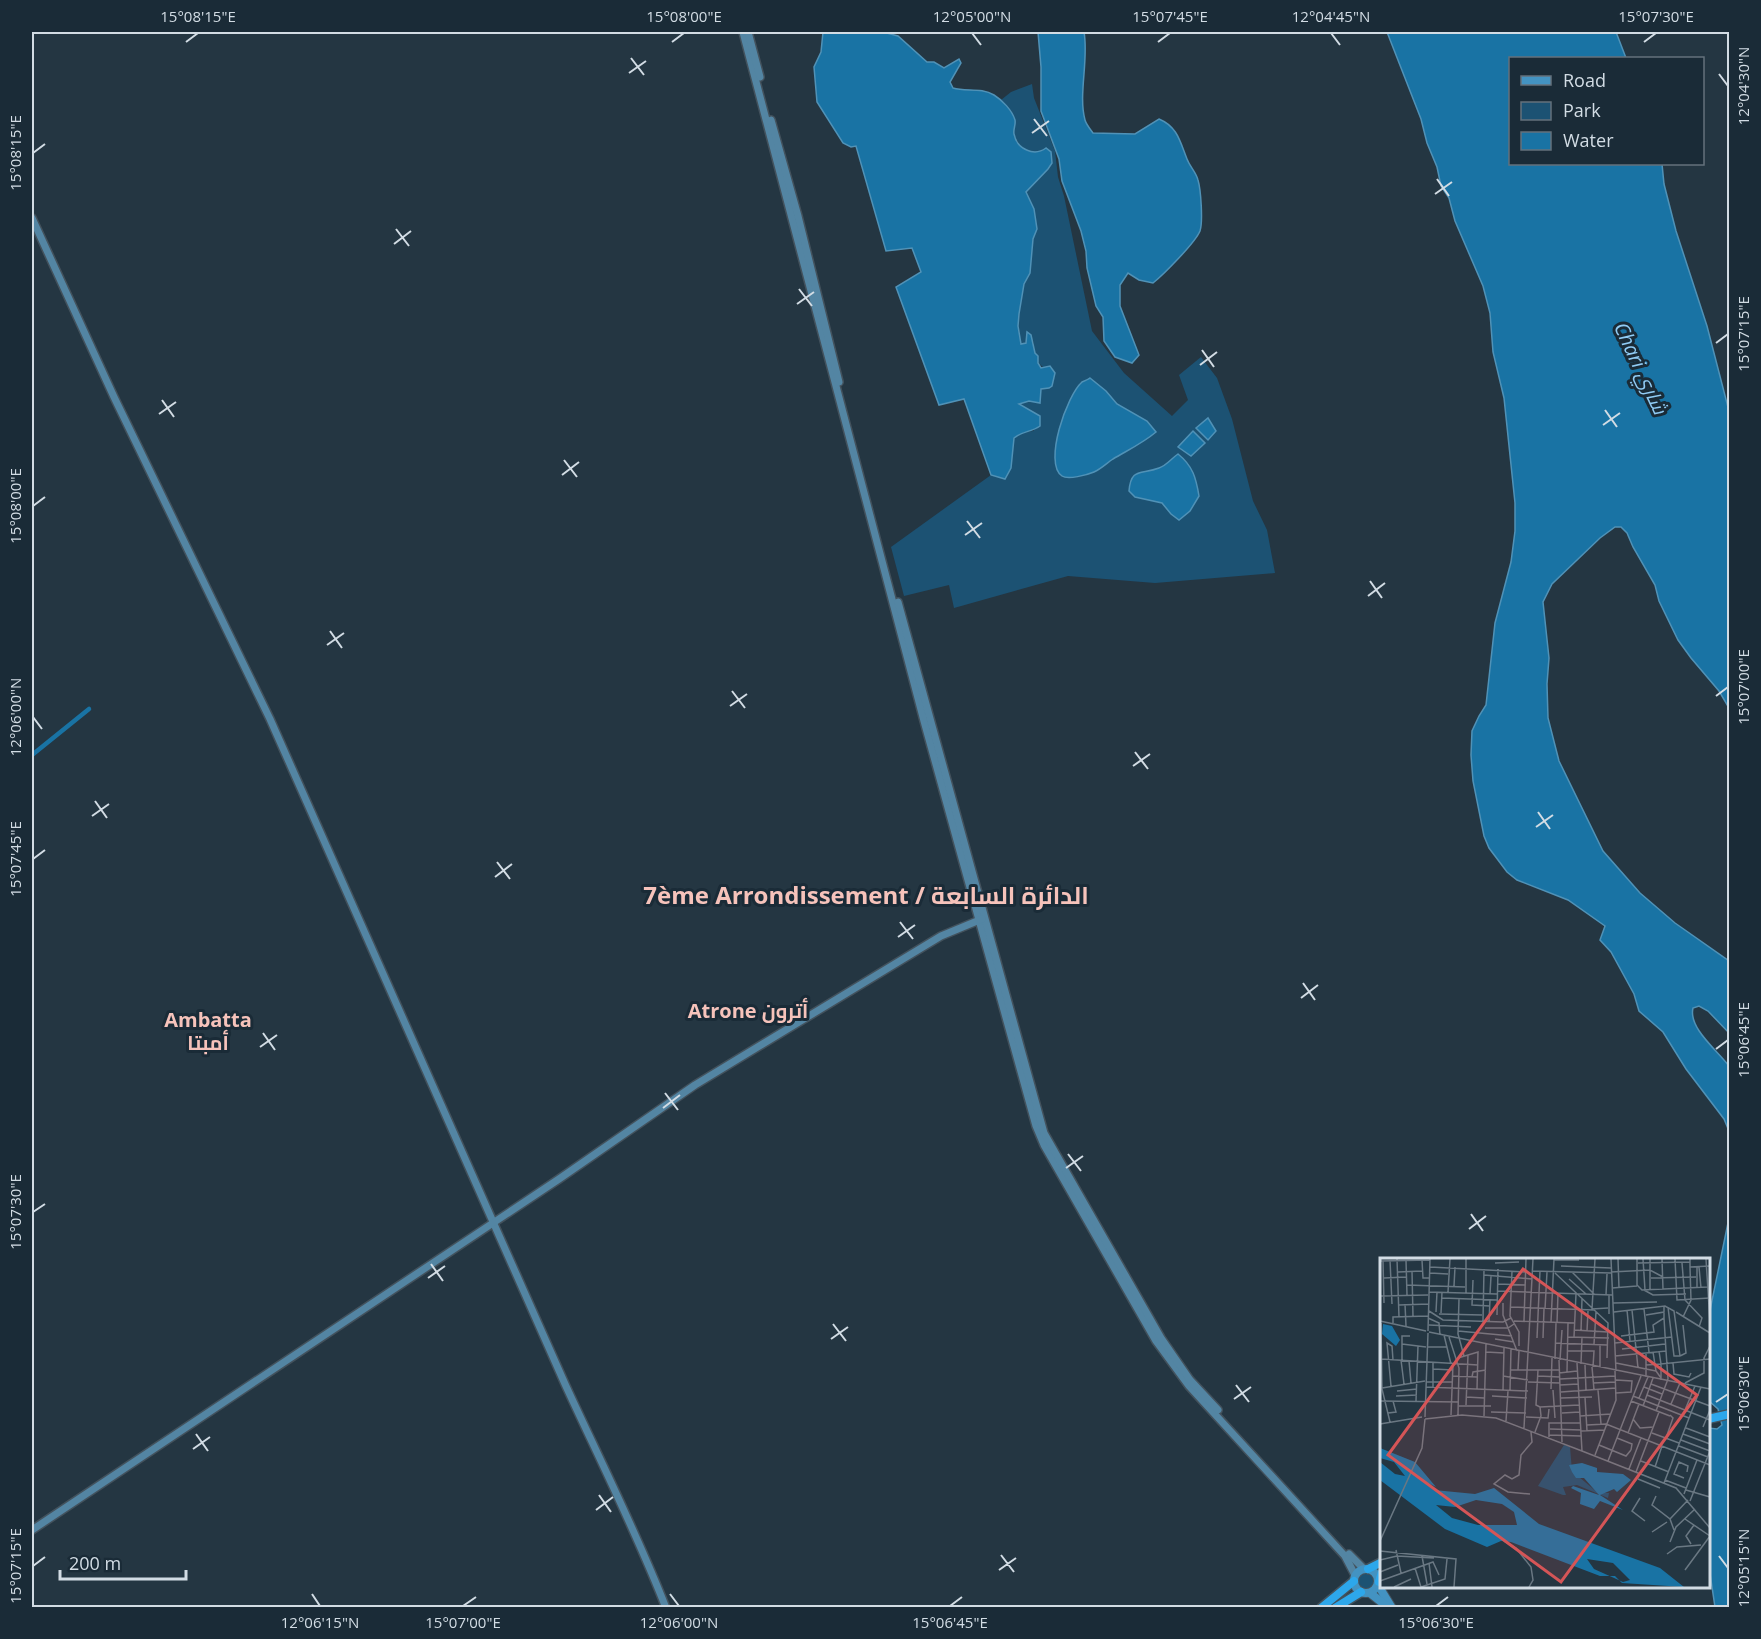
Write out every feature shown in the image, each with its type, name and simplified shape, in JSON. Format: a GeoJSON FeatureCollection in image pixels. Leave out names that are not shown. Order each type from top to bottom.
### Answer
{"type":"FeatureCollection","features":[{"type":"Feature","properties":{"kind":"highway"},"geometry":{"type":"LineString","coordinates":[[1710,1419],[1730,1414]]}},
{"type":"Feature","properties":{"kind":"highway"},"geometry":{"type":"LineString","coordinates":[[1366,1569],[1380,1563]]}},
{"type":"Feature","properties":{"kind":"highway"},"geometry":{"type":"LineString","coordinates":[[1321,1608],[1355,1578]]}},
{"type":"Feature","properties":{"kind":"highway"},"geometry":{"type":"LineString","coordinates":[[1378,1583],[1380,1578]]}},
{"type":"Feature","properties":{"kind":"highway"},"geometry":{"type":"LineString","coordinates":[[1335,1608],[1365,1593]]}},
{"type":"Feature","properties":{"kind":"main road"},"geometry":{"type":"LineString","coordinates":[[743,32],[827,356],[982,919],[1044,1133],[1173,1365],[1189,1386],[1345,1556],[1355,1578],[1356,1588],[1391,1608]]}},
{"type":"Feature","properties":{"kind":"main road"},"geometry":{"type":"LineString","coordinates":[[748,32],[982,919]]}},
{"type":"Feature","properties":{"kind":"main road"},"geometry":{"type":"LineString","coordinates":[[32,218],[114,397],[265,710],[599,1460],[636,1533],[666,1608]]}},
{"type":"Feature","properties":{"kind":"main road"},"geometry":{"type":"LineString","coordinates":[[32,1530],[734,1060],[783,1034],[941,936],[982,919]]}},
{"type":"Feature","properties":{"kind":"main road"},"geometry":{"type":"LineString","coordinates":[[1105,1246],[1161,1338],[1192,1382],[1352,1558],[1374,1572],[1380,1587]]}},
{"type":"Feature","properties":{"kind":"main road"},"geometry":{"type":"LineString","coordinates":[[1355,1578],[1366,1569]]}},
{"type":"Feature","properties":{"kind":"main road"},"geometry":{"type":"LineString","coordinates":[[1365,1593],[1378,1583]]}},
{"type":"Feature","properties":{"kind":"main road"},"geometry":{"type":"LineString","coordinates":[[1381,1588],[1391,1608]]}},
{"type":"Feature","properties":{"kind":"green space"},"geometry":{"type":"Polygon","coordinates":[[[1032,84],[1034,98],[1055,151],[1058,177],[1092,331],[1124,373],[1172,416],[1188,400],[1179,375],[1201,357],[1217,378],[1232,419],[1253,501],[1267,530],[1275,573],[1155,583],[1068,576],[954,608],[949,585],[904,596],[891,547],[991,475],[1005,479],[1011,468],[1014,438],[1021,432],[1034,431],[1018,404],[1029,401],[1040,394],[1041,389],[1052,386],[1055,373],[1038,361],[1033,340],[1021,344],[1018,326],[1024,284],[1030,273],[1033,239],[1037,229],[1034,209],[1026,192],[1052,163],[1039,153],[1030,153],[1021,147],[1014,135],[1010,110],[1001,100],[1011,92],[1032,84]]]}},
{"type":"Feature","properties":{"kind":"green space"},"geometry":{"type":"Polygon","coordinates":[[[1367,1571],[1374,1574],[1377,1581],[1374,1588],[1367,1591],[1360,1588],[1357,1581],[1360,1574],[1367,1571]]]}},
{"type":"Feature","properties":{"kind":"water"},"geometry":{"type":"Polygon","coordinates":[[[823,32],[883,32],[898,36],[927,62],[934,62],[944,68],[959,59],[961,63],[950,82],[953,88],[984,91],[994,95],[1014,116],[1014,134],[1022,147],[1036,152],[1046,148],[1051,152],[1052,163],[1026,192],[1034,209],[1037,229],[1033,239],[1030,273],[1024,284],[1018,326],[1021,344],[1026,343],[1027,332],[1031,335],[1041,368],[1050,366],[1055,373],[1052,386],[1041,389],[1040,403],[1029,401],[1019,404],[1040,416],[1040,426],[1014,438],[1011,468],[1005,479],[991,475],[964,399],[939,405],[896,287],[921,272],[912,248],[886,251],[856,146],[851,147],[843,143],[817,102],[814,67],[821,52],[823,32]]]}},
{"type":"Feature","properties":{"kind":"water"},"geometry":{"type":"Polygon","coordinates":[[[1038,32],[1084,32],[1083,110],[1086,122],[1093,133],[1135,134],[1159,119],[1174,131],[1198,180],[1201,221],[1200,231],[1192,243],[1153,283],[1139,280],[1128,273],[1120,285],[1120,306],[1139,355],[1132,363],[1115,357],[1104,341],[1103,317],[1096,306],[1081,231],[1062,181],[1059,159],[1041,111],[1038,32]]]}},
{"type":"Feature","properties":{"kind":"water","name":"Chari شاري"},"geometry":{"type":"Polygon","coordinates":[[[1387,32],[1616,32],[1626,57],[1509,57],[1509,165],[1662,165],[1664,184],[1676,231],[1707,326],[1729,411],[1729,708],[1719,691],[1678,640],[1659,601],[1655,585],[1627,533],[1621,527],[1615,527],[1600,538],[1552,584],[1543,602],[1549,658],[1548,718],[1559,761],[1603,851],[1640,893],[1675,923],[1729,961],[1729,1033],[1708,1011],[1699,1006],[1693,1008],[1693,1016],[1699,1031],[1729,1066],[1729,1131],[1724,1119],[1686,1069],[1663,1032],[1639,1011],[1634,994],[1611,952],[1600,940],[1605,926],[1568,900],[1517,880],[1507,872],[1489,848],[1484,836],[1473,781],[1472,731],[1486,705],[1495,623],[1511,562],[1515,531],[1515,503],[1504,398],[1493,352],[1490,313],[1483,286],[1455,221],[1449,198],[1441,186],[1421,119],[1387,32]]]}},
{"type":"Feature","properties":{"kind":"water"},"geometry":{"type":"Polygon","coordinates":[[[1090,378],[1117,404],[1147,421],[1156,432],[1097,471],[1078,477],[1065,477],[1057,469],[1055,458],[1059,429],[1076,389],[1090,378]]]}},
{"type":"Feature","properties":{"kind":"water"},"geometry":{"type":"Polygon","coordinates":[[[1208,418],[1216,431],[1208,440],[1196,428],[1208,418]]]}},
{"type":"Feature","properties":{"kind":"water"},"geometry":{"type":"Polygon","coordinates":[[[1193,431],[1205,443],[1191,456],[1178,447],[1193,431]]]}},
{"type":"Feature","properties":{"kind":"water"},"geometry":{"type":"Polygon","coordinates":[[[1178,454],[1193,473],[1199,496],[1190,511],[1179,520],[1162,503],[1135,497],[1129,491],[1130,483],[1135,475],[1162,467],[1178,454]]]}},
{"type":"Feature","properties":{"kind":"water"},"geometry":{"type":"Polygon","coordinates":[[[1729,1218],[1729,1607],[1715,1607],[1710,1573],[1710,1428],[1717,1429],[1722,1425],[1718,1409],[1710,1402],[1710,1310],[1729,1218]]]}},
{"type":"Feature","properties":{"kind":"waterway"},"geometry":{"type":"LineString","coordinates":[[32,755],[89,709]]}},
{"type":"Feature","properties":{"kind":"district","name":"7ème Arrondissement / الدائرة السابعة"},"geometry":{"type":"Point","coordinates":[866,894]}},
{"type":"Feature","properties":{"kind":"district","name":"Atrone أترون"},"geometry":{"type":"Point","coordinates":[748,1010]}},
{"type":"Feature","properties":{"kind":"district","name":"Ambatta أمبتا"},"geometry":{"type":"Point","coordinates":[208,1030]}}]}
